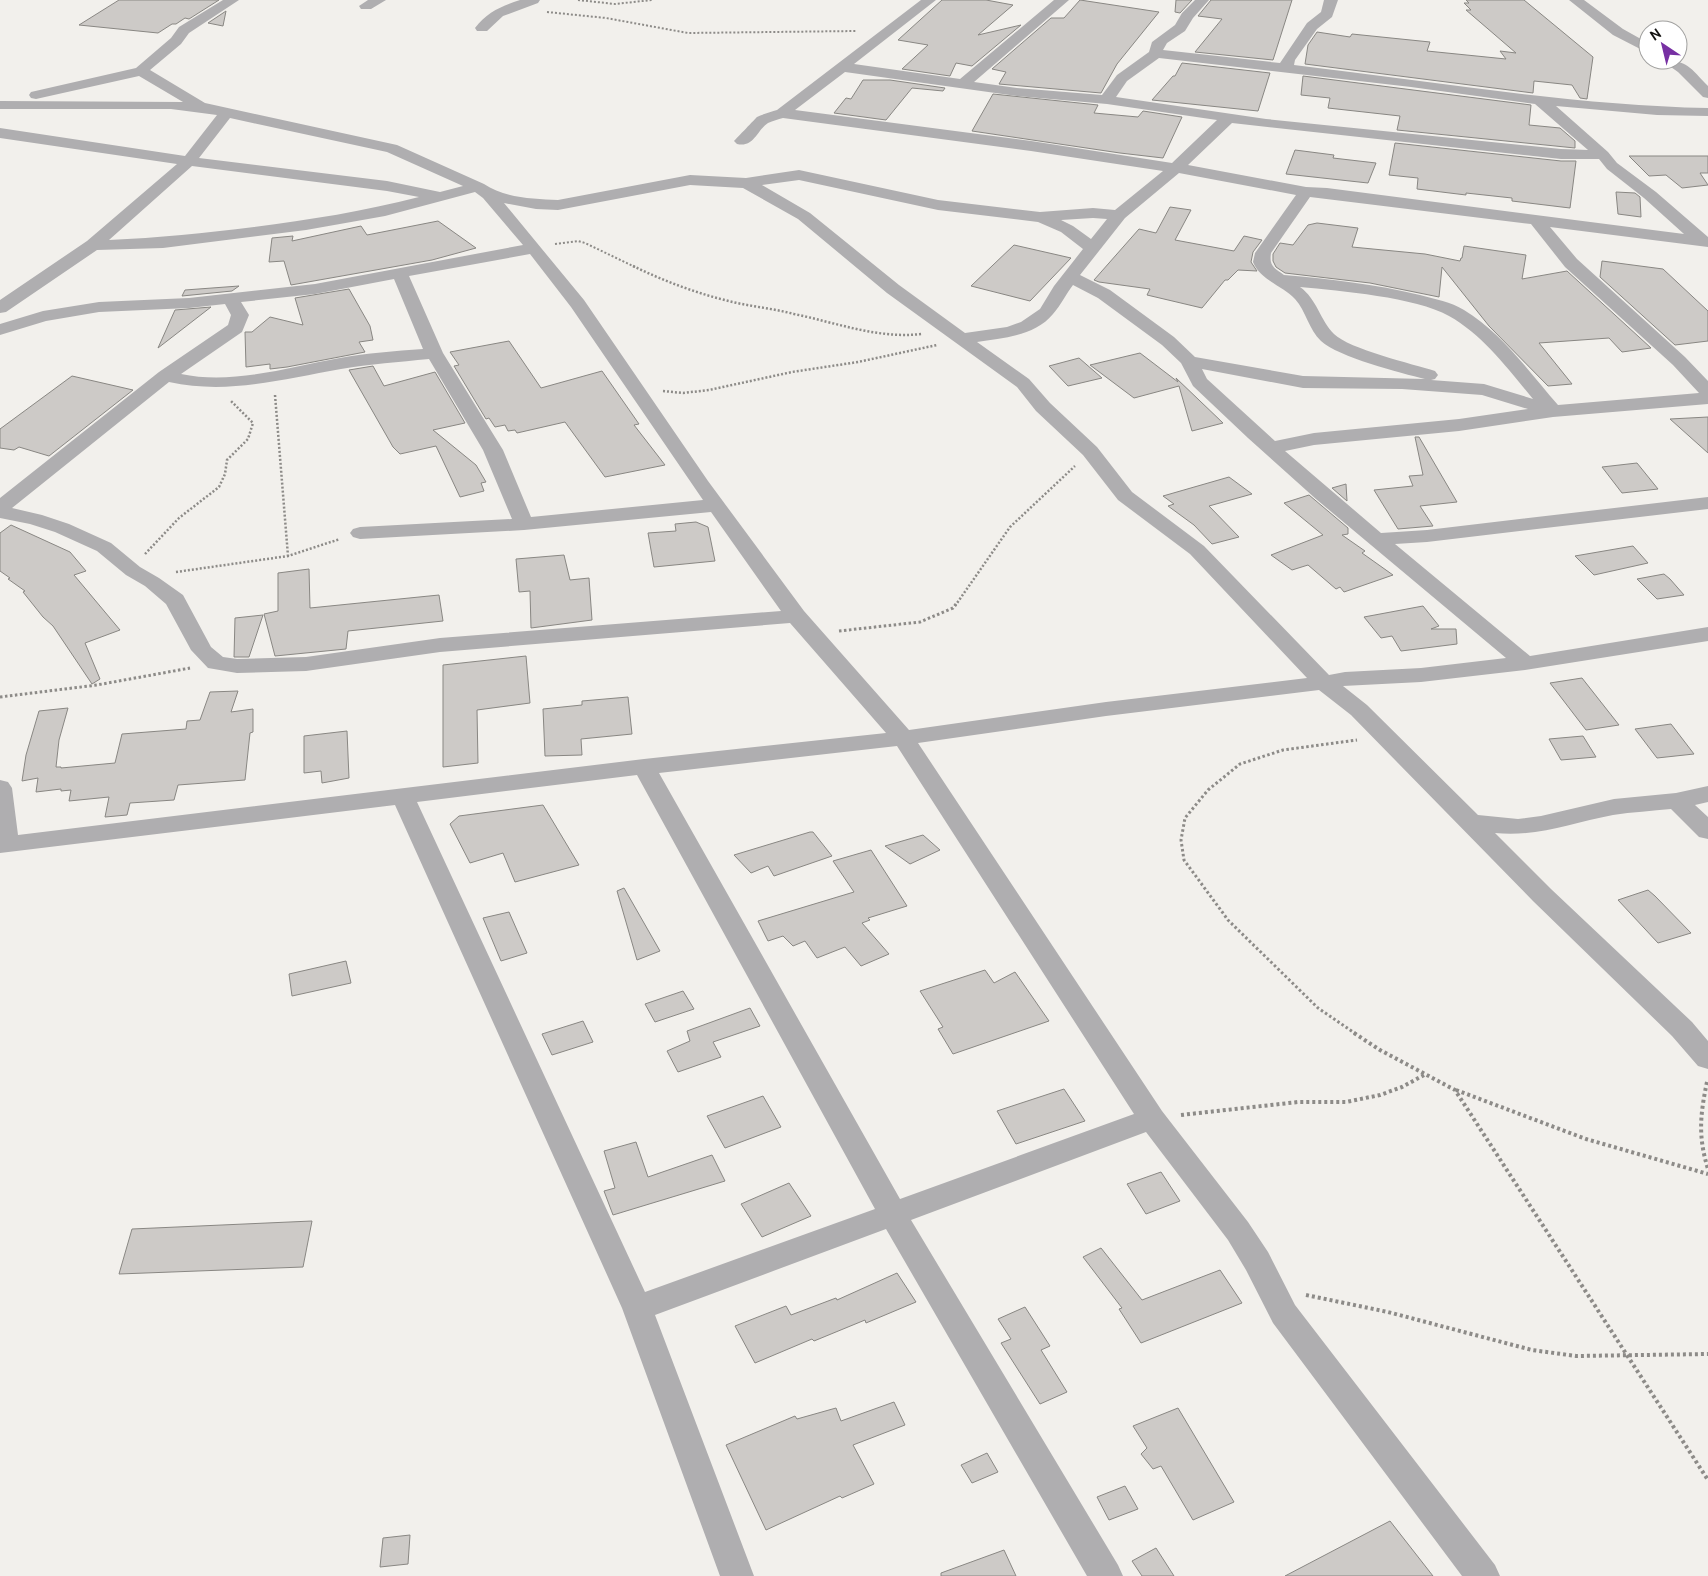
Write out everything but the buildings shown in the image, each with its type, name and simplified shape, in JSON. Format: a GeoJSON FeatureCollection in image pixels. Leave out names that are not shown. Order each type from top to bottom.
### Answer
{"type":"FeatureCollection","features":[{"type":"Feature","properties":{"kind":"street"},"geometry":{"type":"LineString","coordinates":[[0,104],[141,71],[176,41],[184,30],[232,0]]}},
{"type":"Feature","properties":{"kind":"street"},"geometry":{"type":"LineString","coordinates":[[482,28],[487,20],[496,13],[533,0]]}},
{"type":"Feature","properties":{"kind":"street"},"geometry":{"type":"LineString","coordinates":[[742,141],[754,131],[761,121],[782,113],[929,0]]}},
{"type":"Feature","properties":{"kind":"street"},"geometry":{"type":"LineString","coordinates":[[1156,53],[1157,45],[1180,28],[1187,16],[1202,0]]}},
{"type":"Feature","properties":{"kind":"street"},"geometry":{"type":"LineString","coordinates":[[1286,68],[1288,60],[1300,41],[1312,26],[1327,14],[1331,0]]}},
{"type":"Feature","properties":{"kind":"street"},"geometry":{"type":"LineString","coordinates":[[1576,0],[1618,32],[1638,43]]}},
{"type":"Feature","properties":{"kind":"street"},"geometry":{"type":"LineString","coordinates":[[963,84],[1057,1]]}},
{"type":"Feature","properties":{"kind":"street"},"geometry":{"type":"LineString","coordinates":[[1106,100],[1111,89],[1127,71],[1156,53],[1539,100],[1657,112],[1708,112]]}},
{"type":"Feature","properties":{"kind":"street"},"geometry":{"type":"LineString","coordinates":[[842,67],[963,84],[1106,100],[1228,118],[1562,154],[1603,155]]}},
{"type":"Feature","properties":{"kind":"street"},"geometry":{"type":"LineString","coordinates":[[1684,70],[1708,94]]}},
{"type":"Feature","properties":{"kind":"street"},"geometry":{"type":"LineString","coordinates":[[141,71],[206,108]]}},
{"type":"Feature","properties":{"kind":"street"},"geometry":{"type":"LineString","coordinates":[[1539,100],[1603,155],[1612,166],[1650,194],[1705,241]]}},
{"type":"Feature","properties":{"kind":"street"},"geometry":{"type":"LineString","coordinates":[[0,104],[171,105],[206,108],[392,148],[484,191],[536,204],[558,205],[690,180],[746,183],[799,175],[938,205],[1040,217],[1094,213],[1119,215]]}},
{"type":"Feature","properties":{"kind":"street"},"geometry":{"type":"LineString","coordinates":[[5,301],[93,244],[188,161],[226,113]]}},
{"type":"Feature","properties":{"kind":"street"},"geometry":{"type":"LineString","coordinates":[[782,113],[1031,146],[1176,168],[1306,192],[1327,193],[1705,241]]}},
{"type":"Feature","properties":{"kind":"street"},"geometry":{"type":"LineString","coordinates":[[955,334],[1010,332],[1027,326],[1046,312],[1092,248],[1119,215],[1176,168],[1228,118]]}},
{"type":"Feature","properties":{"kind":"street"},"geometry":{"type":"LineString","coordinates":[[0,134],[188,161],[388,186],[440,196]]}},
{"type":"Feature","properties":{"kind":"street"},"geometry":{"type":"LineString","coordinates":[[746,183],[804,216],[893,289],[1023,383],[1044,407],[1090,451],[1125,496],[1197,550],[1324,684],[1359,710],[1542,895],[1682,1029],[1708,1059]]}},
{"type":"Feature","properties":{"kind":"street"},"geometry":{"type":"LineString","coordinates":[[93,244],[163,243],[306,225],[385,212],[440,196],[484,191]]}},
{"type":"Feature","properties":{"kind":"street"},"geometry":{"type":"LineString","coordinates":[[484,191],[534,248],[578,304],[796,616],[903,738],[1152,1119],[1238,1231],[1290,1323],[1483,1576]]}},
{"type":"Feature","properties":{"kind":"street"},"geometry":{"type":"LineString","coordinates":[[1306,192],[1263,252],[1261,262],[1264,269],[1302,296],[1327,337],[1337,344],[1408,370],[1553,411]]}},
{"type":"Feature","properties":{"kind":"street"},"geometry":{"type":"LineString","coordinates":[[1040,217],[1066,229],[1092,248]]}},
{"type":"Feature","properties":{"kind":"street"},"geometry":{"type":"LineString","coordinates":[[1537,220],[1571,263],[1679,361],[1708,392]]}},
{"type":"Feature","properties":{"kind":"street"},"geometry":{"type":"LineString","coordinates":[[0,330],[43,316],[99,307],[230,299],[315,289],[534,248]]}},
{"type":"Feature","properties":{"kind":"street"},"geometry":{"type":"LineString","coordinates":[[400,274],[434,352],[493,450],[524,524]]}},
{"type":"Feature","properties":{"kind":"street"},"geometry":{"type":"LineString","coordinates":[[1071,277],[1104,294],[1137,316],[1189,361],[1199,382],[1323,495],[1525,663]]}},
{"type":"Feature","properties":{"kind":"street"},"geometry":{"type":"LineString","coordinates":[[1279,280],[1388,293],[1434,304],[1456,313],[1487,337],[1553,411]]}},
{"type":"Feature","properties":{"kind":"street"},"geometry":{"type":"LineString","coordinates":[[0,508],[165,376],[236,328],[240,315],[230,299]]}},
{"type":"Feature","properties":{"kind":"street"},"geometry":{"type":"LineString","coordinates":[[165,376],[196,382],[257,380],[343,363],[434,352]]}},
{"type":"Feature","properties":{"kind":"street"},"geometry":{"type":"LineString","coordinates":[[1189,361],[1303,382],[1402,383],[1484,390]]}},
{"type":"Feature","properties":{"kind":"street"},"geometry":{"type":"LineString","coordinates":[[1271,448],[1314,440],[1460,425],[1553,411],[1708,398]]}},
{"type":"Feature","properties":{"kind":"street"},"geometry":{"type":"LineString","coordinates":[[1376,539],[1427,536],[1708,503]]}},
{"type":"Feature","properties":{"kind":"street"},"geometry":{"type":"LineString","coordinates":[[360,533],[524,524],[717,505]]}},
{"type":"Feature","properties":{"kind":"street"},"geometry":{"type":"LineString","coordinates":[[0,512],[35,519],[76,534],[104,547],[133,571],[152,582],[175,600],[202,650],[216,663],[237,666],[306,664],[440,645],[796,616]]}},
{"type":"Feature","properties":{"kind":"street"},"geometry":{"type":"LineString","coordinates":[[0,788],[3,844],[644,766],[903,738],[1106,709],[1324,684],[1345,679],[1421,675],[1703,639]]}},
{"type":"Feature","properties":{"kind":"street"},"geometry":{"type":"LineString","coordinates":[[644,766],[892,1214],[1106,1576]]}},
{"type":"Feature","properties":{"kind":"street"},"geometry":{"type":"LineString","coordinates":[[1471,823],[1526,826],[1614,807],[1676,801],[1708,794]]}},
{"type":"Feature","properties":{"kind":"street"},"geometry":{"type":"LineString","coordinates":[[403,796],[637,1308],[737,1576]]}},
{"type":"Feature","properties":{"kind":"street"},"geometry":{"type":"LineString","coordinates":[[1676,801],[1708,831]]}},
{"type":"Feature","properties":{"kind":"street"},"geometry":{"type":"LineString","coordinates":[[637,1308],[1152,1119]]}},
{"type":"Feature","properties":{"kind":"path"},"geometry":{"type":"LineString","coordinates":[[578,0],[594,4],[610,4],[652,0]]}},
{"type":"Feature","properties":{"kind":"path"},"geometry":{"type":"LineString","coordinates":[[544,12],[606,18],[688,33],[889,31]]}},
{"type":"Feature","properties":{"kind":"path"},"geometry":{"type":"LineString","coordinates":[[534,248],[578,241],[647,274],[681,287],[728,301],[794,314],[871,334],[902,338],[955,334]]}},
{"type":"Feature","properties":{"kind":"path"},"geometry":{"type":"LineString","coordinates":[[631,382],[657,390],[683,393],[709,390],[792,372],[858,362],[955,334]]}},
{"type":"Feature","properties":{"kind":"path"},"geometry":{"type":"LineString","coordinates":[[274,377],[288,556]]}},
{"type":"Feature","properties":{"kind":"path"},"geometry":{"type":"LineString","coordinates":[[133,571],[160,536],[220,487],[225,474],[227,460],[248,439],[253,423],[243,410],[226,397],[196,382]]}},
{"type":"Feature","properties":{"kind":"path"},"geometry":{"type":"LineString","coordinates":[[814,636],[841,630],[920,622],[953,608],[1010,527],[1090,451]]}},
{"type":"Feature","properties":{"kind":"path"},"geometry":{"type":"LineString","coordinates":[[133,571],[157,574],[187,572],[288,556],[360,533]]}},
{"type":"Feature","properties":{"kind":"path"},"geometry":{"type":"LineString","coordinates":[[0,697],[97,685],[216,663]]}},
{"type":"Feature","properties":{"kind":"path"},"geometry":{"type":"LineString","coordinates":[[1385,736],[1284,750],[1240,764],[1208,790],[1185,818],[1181,840],[1184,860],[1202,888],[1228,920],[1318,1008],[1347,1029],[1424,1075],[1455,1090],[1586,1139],[1708,1174]]}},
{"type":"Feature","properties":{"kind":"path"},"geometry":{"type":"LineString","coordinates":[[1152,1119],[1263,1105],[1298,1102],[1346,1102],[1380,1095],[1402,1087],[1424,1075]]}},
{"type":"Feature","properties":{"kind":"path"},"geometry":{"type":"LineString","coordinates":[[1708,1076],[1698,1127],[1700,1148],[1708,1169]]}},
{"type":"Feature","properties":{"kind":"path"},"geometry":{"type":"LineString","coordinates":[[1455,1090],[1708,1480]]}},
{"type":"Feature","properties":{"kind":"path"},"geometry":{"type":"LineString","coordinates":[[1271,1288],[1388,1312],[1532,1350],[1576,1356],[1708,1354]]}}]}
